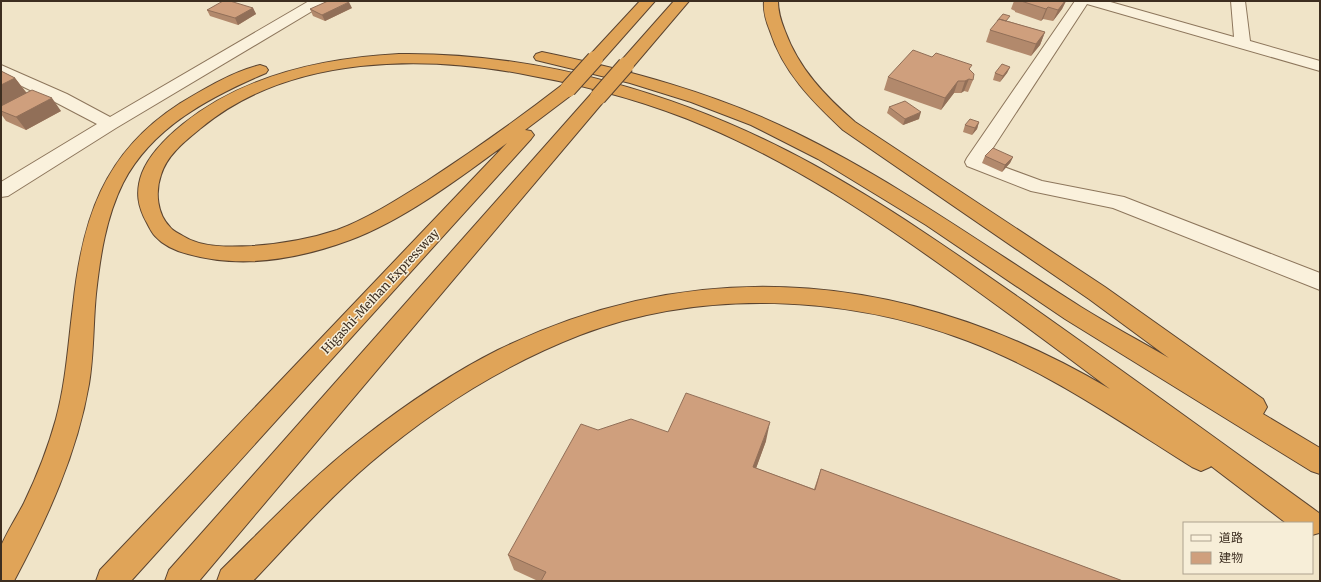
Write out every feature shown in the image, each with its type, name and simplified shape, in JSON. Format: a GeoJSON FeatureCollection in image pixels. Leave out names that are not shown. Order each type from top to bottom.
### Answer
{"type":"FeatureCollection","features":[{"type":"Feature","properties":{"kind":"highway","name":"Higashi-Meihan Expressway"},"geometry":{"type":"LineString","coordinates":[[111,581],[648,1]]}},
{"type":"Feature","properties":{"kind":"highway"},"geometry":{"type":"LineString","coordinates":[[180,581],[682,1]]}},
{"type":"Feature","properties":{"kind":"highway"},"geometry":{"type":"LineString","coordinates":[[771,1],[774,23],[780,42],[792,65],[807,86],[826,106],[849,126],[1098,293],[1320,455]]}},
{"type":"Feature","properties":{"kind":"highway"},"geometry":{"type":"LineString","coordinates":[[1,575],[24,534],[46,488],[61,445],[74,396],[81,355],[85,297],[92,248],[101,214],[110,190],[127,159],[149,136],[173,116],[200,98],[229,82],[262,69],[296,59],[372,46],[434,45],[467,47],[540,57],[626,76],[691,96],[785,134],[824,154],[878,186],[1075,314],[1320,462]]}},
{"type":"Feature","properties":{"kind":"highway"},"geometry":{"type":"LineString","coordinates":[[568,88],[499,142],[386,215],[342,236],[304,247],[268,253],[230,255],[197,250],[169,239],[155,224],[148,204],[149,186],[155,167],[170,145],[192,125],[217,107],[242,93],[300,72],[369,60],[437,58],[510,67],[598,85],[666,105],[739,134],[824,178],[869,205],[918,237],[1085,356],[1307,522]]}},
{"type":"Feature","properties":{"kind":"highway"},"geometry":{"type":"LineString","coordinates":[[232,581],[299,512],[359,456],[416,413],[469,378],[517,351],[574,327],[617,313],[668,302],[720,295],[770,294],[868,304],[918,316],[973,334],[1023,355],[1078,382],[1302,522]]}},
{"type":"Feature","properties":{"kind":"street"},"geometry":{"type":"LineString","coordinates":[[1,191],[110,124],[319,1]]}},
{"type":"Feature","properties":{"kind":"street"},"geometry":{"type":"LineString","coordinates":[[1082,1],[974,162],[1038,187],[1117,202],[1320,282]]}},
{"type":"Feature","properties":{"kind":"street"},"geometry":{"type":"LineString","coordinates":[[1091,1],[1320,66]]}},
{"type":"Feature","properties":{"kind":"street"},"geometry":{"type":"LineString","coordinates":[[1238,1],[1243,45]]}},
{"type":"Feature","properties":{"kind":"street"},"geometry":{"type":"LineString","coordinates":[[1,70],[61,98],[110,124]]}},
{"type":"Feature","properties":{"kind":"building"},"geometry":{"type":"Polygon","coordinates":[[[223,1],[230,1],[253,8],[235,18],[207,10],[223,1]]]}},
{"type":"Feature","properties":{"kind":"building"},"geometry":{"type":"Polygon","coordinates":[[[328,1],[349,2],[322,15],[310,9],[328,1]]]}},
{"type":"Feature","properties":{"kind":"building"},"geometry":{"type":"Polygon","coordinates":[[[1021,1],[1065,1],[1058,10],[1048,7],[1046,9],[1021,1]]]}},
{"type":"Feature","properties":{"kind":"building"},"geometry":{"type":"Polygon","coordinates":[[[1003,14],[1010,16],[1006,21],[999,19],[997,21],[1003,14]]]}},
{"type":"Feature","properties":{"kind":"building"},"geometry":{"type":"Polygon","coordinates":[[[999,19],[1045,32],[1036,44],[990,30],[999,19]]]}},
{"type":"Feature","properties":{"kind":"building"},"geometry":{"type":"Polygon","coordinates":[[[913,50],[932,57],[936,53],[972,65],[969,69],[974,74],[973,80],[969,79],[965,81],[958,81],[945,98],[888,77],[913,50]]]}},
{"type":"Feature","properties":{"kind":"building"},"geometry":{"type":"Polygon","coordinates":[[[1002,64],[1010,67],[1003,76],[995,73],[1002,64]]]}},
{"type":"Feature","properties":{"kind":"building"},"geometry":{"type":"Polygon","coordinates":[[[1,71],[15,78],[1,85],[1,71]]]}},
{"type":"Feature","properties":{"kind":"building"},"geometry":{"type":"Polygon","coordinates":[[[32,90],[52,98],[16,117],[1,111],[1,106],[32,90]]]}},
{"type":"Feature","properties":{"kind":"building"},"geometry":{"type":"Polygon","coordinates":[[[905,101],[921,112],[905,119],[889,107],[905,101]]]}},
{"type":"Feature","properties":{"kind":"building"},"geometry":{"type":"Polygon","coordinates":[[[970,119],[979,122],[975,128],[965,125],[970,119]]]}},
{"type":"Feature","properties":{"kind":"building"},"geometry":{"type":"Polygon","coordinates":[[[993,148],[1013,157],[1005,165],[985,156],[993,148]]]}},
{"type":"Feature","properties":{"kind":"building"},"geometry":{"type":"Polygon","coordinates":[[[686,393],[770,422],[753,467],[815,490],[821,469],[1123,581],[541,581],[546,572],[508,555],[581,424],[598,430],[631,419],[668,432],[686,393]]]}}]}
